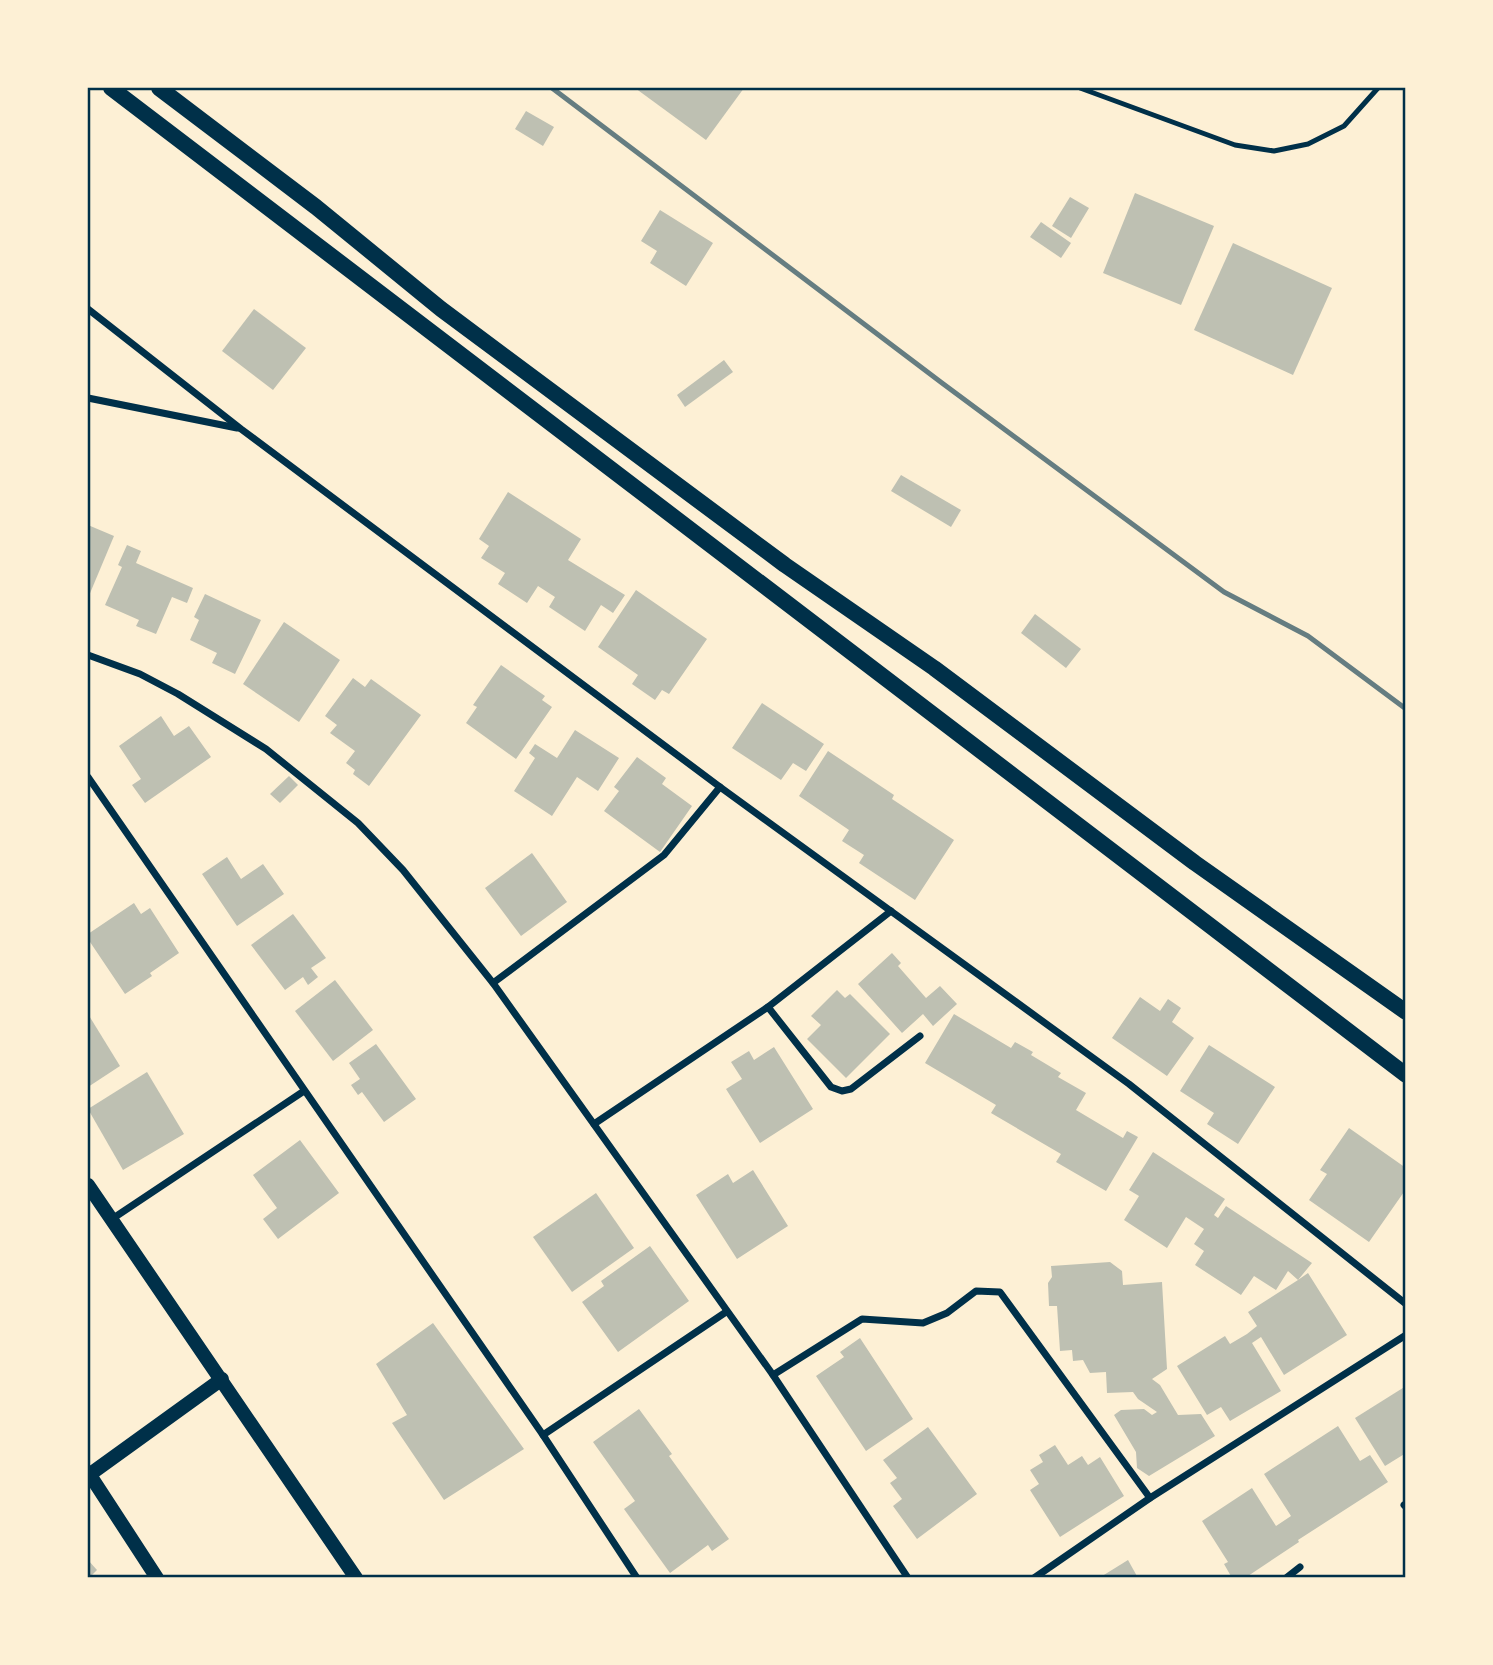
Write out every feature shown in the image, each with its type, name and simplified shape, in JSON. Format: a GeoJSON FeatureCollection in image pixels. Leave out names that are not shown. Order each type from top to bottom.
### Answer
{"type":"FeatureCollection","features":[{"type":"Feature","properties":{"kind":"main road"},"geometry":{"type":"LineString","coordinates":[[111,88],[1405,1075]]}},
{"type":"Feature","properties":{"kind":"main road"},"geometry":{"type":"LineString","coordinates":[[159,88],[316,208],[441,309],[785,565],[934,668],[1195,863],[1405,1012]]}},
{"type":"Feature","properties":{"kind":"main road"},"geometry":{"type":"LineString","coordinates":[[88,1185],[356,1577]]}},
{"type":"Feature","properties":{"kind":"main road"},"geometry":{"type":"LineString","coordinates":[[158,1577],[88,1473],[222,1379]]}},
{"type":"Feature","properties":{"kind":"street"},"geometry":{"type":"LineString","coordinates":[[88,309],[241,429],[720,787],[1129,1084],[1405,1304]]}},
{"type":"Feature","properties":{"kind":"street"},"geometry":{"type":"LineString","coordinates":[[88,398],[241,429]]}},
{"type":"Feature","properties":{"kind":"street"},"geometry":{"type":"LineString","coordinates":[[88,655],[140,674],[229,724],[306,780],[358,823],[403,870],[493,983],[594,1124],[773,1375],[908,1577]]}},
{"type":"Feature","properties":{"kind":"street"},"geometry":{"type":"LineString","coordinates":[[88,777],[543,1435],[637,1577]]}},
{"type":"Feature","properties":{"kind":"street"},"geometry":{"type":"LineString","coordinates":[[493,983],[664,855],[720,787]]}},
{"type":"Feature","properties":{"kind":"street"},"geometry":{"type":"LineString","coordinates":[[594,1124],[768,1007],[891,911]]}},
{"type":"Feature","properties":{"kind":"street"},"geometry":{"type":"LineString","coordinates":[[768,1007],[831,1087],[842,1091],[851,1090],[920,1036]]}},
{"type":"Feature","properties":{"kind":"street"},"geometry":{"type":"LineString","coordinates":[[112,1219],[304,1091]]}},
{"type":"Feature","properties":{"kind":"street"},"geometry":{"type":"LineString","coordinates":[[773,1375],[862,1318],[923,1323],[947,1313],[976,1291],[1000,1292],[1150,1498]]}},
{"type":"Feature","properties":{"kind":"street"},"geometry":{"type":"LineString","coordinates":[[543,1435],[726,1312]]}},
{"type":"Feature","properties":{"kind":"street"},"geometry":{"type":"LineString","coordinates":[[1034,1577],[1150,1498],[1405,1335]]}},
{"type":"Feature","properties":{"kind":"street"},"geometry":{"type":"LineString","coordinates":[[1286,1577],[1300,1567]]}},
{"type":"Feature","properties":{"kind":"lane"},"geometry":{"type":"LineString","coordinates":[[1080,88],[1235,145],[1274,151],[1308,144],[1344,126],[1378,88]]}},
{"type":"Feature","properties":{"kind":"building"},"geometry":{"type":"Polygon","coordinates":[[[635,88],[744,88],[706,140],[635,88]]]}},
{"type":"Feature","properties":{"kind":"building"},"geometry":{"type":"Polygon","coordinates":[[[526,111],[554,127],[543,146],[515,129],[526,111]]]}},
{"type":"Feature","properties":{"kind":"building"},"geometry":{"type":"Polygon","coordinates":[[[1135,193],[1214,226],[1181,305],[1103,273],[1135,193]]]}},
{"type":"Feature","properties":{"kind":"building"},"geometry":{"type":"Polygon","coordinates":[[[1070,197],[1089,208],[1071,238],[1052,226],[1070,197]]]}},
{"type":"Feature","properties":{"kind":"building"},"geometry":{"type":"Polygon","coordinates":[[[660,210],[713,243],[686,286],[650,263],[657,251],[641,241],[660,210]]]}},
{"type":"Feature","properties":{"kind":"building"},"geometry":{"type":"Polygon","coordinates":[[[1041,222],[1071,243],[1061,258],[1030,237],[1041,222]]]}},
{"type":"Feature","properties":{"kind":"building"},"geometry":{"type":"Polygon","coordinates":[[[1233,243],[1332,288],[1293,375],[1194,330],[1233,243]]]}},
{"type":"Feature","properties":{"kind":"building"},"geometry":{"type":"Polygon","coordinates":[[[254,309],[306,348],[273,390],[222,351],[254,309]]]}},
{"type":"Feature","properties":{"kind":"building"},"geometry":{"type":"Polygon","coordinates":[[[724,360],[733,372],[685,407],[677,395],[724,360]]]}},
{"type":"Feature","properties":{"kind":"building"},"geometry":{"type":"Polygon","coordinates":[[[901,475],[961,510],[951,527],[891,491],[901,475]]]}},
{"type":"Feature","properties":{"kind":"building"},"geometry":{"type":"Polygon","coordinates":[[[508,492],[581,539],[568,560],[625,595],[613,613],[601,605],[585,631],[549,607],[555,597],[538,586],[527,603],[498,584],[505,573],[481,558],[489,546],[479,539],[508,492]]]}},
{"type":"Feature","properties":{"kind":"building"},"geometry":{"type":"Polygon","coordinates":[[[88,525],[114,536],[88,598],[88,525]]]}},
{"type":"Feature","properties":{"kind":"building"},"geometry":{"type":"Polygon","coordinates":[[[127,545],[141,551],[136,563],[193,588],[187,603],[172,597],[156,634],[136,626],[139,620],[105,605],[122,567],[118,565],[127,545]]]}},
{"type":"Feature","properties":{"kind":"building"},"geometry":{"type":"Polygon","coordinates":[[[636,590],[707,639],[669,694],[662,690],[655,700],[632,684],[638,675],[598,647],[636,590]]]}},
{"type":"Feature","properties":{"kind":"building"},"geometry":{"type":"Polygon","coordinates":[[[205,594],[261,620],[235,674],[212,663],[217,653],[190,640],[199,620],[194,617],[205,594]]]}},
{"type":"Feature","properties":{"kind":"building"},"geometry":{"type":"Polygon","coordinates":[[[1035,614],[1081,649],[1066,668],[1021,633],[1035,614]]]}},
{"type":"Feature","properties":{"kind":"building"},"geometry":{"type":"Polygon","coordinates":[[[284,622],[340,660],[299,722],[243,684],[284,622]]]}},
{"type":"Feature","properties":{"kind":"building"},"geometry":{"type":"Polygon","coordinates":[[[501,665],[545,696],[542,700],[552,707],[516,759],[466,723],[477,707],[473,705],[501,665]]]}},
{"type":"Feature","properties":{"kind":"building"},"geometry":{"type":"Polygon","coordinates":[[[353,678],[365,687],[371,679],[421,715],[369,786],[353,774],[355,770],[346,763],[355,751],[330,733],[337,725],[325,716],[353,678]]]}},
{"type":"Feature","properties":{"kind":"building"},"geometry":{"type":"Polygon","coordinates":[[[762,703],[824,744],[806,771],[793,763],[781,780],[732,748],[762,703]]]}},
{"type":"Feature","properties":{"kind":"building"},"geometry":{"type":"Polygon","coordinates":[[[161,716],[174,736],[189,726],[211,757],[145,803],[132,785],[141,779],[119,746],[161,716]]]}},
{"type":"Feature","properties":{"kind":"building"},"geometry":{"type":"Polygon","coordinates":[[[575,730],[619,758],[598,791],[577,777],[552,816],[514,791],[535,758],[529,753],[535,744],[557,758],[575,730]]]}},
{"type":"Feature","properties":{"kind":"building"},"geometry":{"type":"Polygon","coordinates":[[[828,751],[894,795],[892,799],[954,840],[915,900],[859,863],[864,855],[842,841],[849,830],[799,796],[828,751]]]}},
{"type":"Feature","properties":{"kind":"building"},"geometry":{"type":"Polygon","coordinates":[[[637,757],[666,778],[662,784],[692,806],[660,852],[604,811],[619,791],[614,787],[637,757]]]}},
{"type":"Feature","properties":{"kind":"building"},"geometry":{"type":"Polygon","coordinates":[[[289,776],[298,785],[280,803],[270,794],[289,776]]]}},
{"type":"Feature","properties":{"kind":"building"},"geometry":{"type":"Polygon","coordinates":[[[532,853],[567,902],[521,936],[485,888],[532,853]]]}},
{"type":"Feature","properties":{"kind":"building"},"geometry":{"type":"Polygon","coordinates":[[[227,857],[241,879],[263,864],[284,894],[237,926],[202,874],[227,857]]]}},
{"type":"Feature","properties":{"kind":"building"},"geometry":{"type":"Polygon","coordinates":[[[134,903],[141,914],[150,908],[179,953],[125,994],[88,939],[88,934],[134,903]]]}},
{"type":"Feature","properties":{"kind":"building"},"geometry":{"type":"Polygon","coordinates":[[[293,914],[326,958],[311,968],[318,977],[308,985],[303,977],[285,990],[251,945],[293,914]]]}},
{"type":"Feature","properties":{"kind":"building"},"geometry":{"type":"Polygon","coordinates":[[[892,953],[901,963],[898,966],[926,998],[940,986],[957,1004],[933,1026],[923,1014],[902,1033],[858,984],[892,953]]]}},
{"type":"Feature","properties":{"kind":"building"},"geometry":{"type":"Polygon","coordinates":[[[335,980],[373,1030],[333,1061],[295,1011],[335,980]]]}},
{"type":"Feature","properties":{"kind":"building"},"geometry":{"type":"Polygon","coordinates":[[[837,990],[845,998],[850,994],[890,1034],[846,1078],[807,1039],[821,1025],[811,1016],[837,990]]]}},
{"type":"Feature","properties":{"kind":"building"},"geometry":{"type":"Polygon","coordinates":[[[1140,997],[1160,1011],[1168,999],[1181,1008],[1172,1022],[1194,1038],[1167,1076],[1112,1038],[1140,997]]]}},
{"type":"Feature","properties":{"kind":"building"},"geometry":{"type":"Polygon","coordinates":[[[88,1014],[120,1066],[88,1087],[88,1014]]]}},
{"type":"Feature","properties":{"kind":"building"},"geometry":{"type":"Polygon","coordinates":[[[954,1014],[1011,1048],[1015,1042],[1033,1052],[1031,1055],[1061,1073],[1058,1077],[1086,1093],[1076,1110],[1123,1138],[1127,1131],[1138,1137],[1106,1191],[1056,1162],[1061,1154],[991,1113],[996,1105],[925,1063],[954,1014]]]}},
{"type":"Feature","properties":{"kind":"building"},"geometry":{"type":"Polygon","coordinates":[[[376,1044],[416,1099],[384,1122],[362,1092],[358,1095],[351,1085],[360,1079],[349,1063],[376,1044]]]}},
{"type":"Feature","properties":{"kind":"building"},"geometry":{"type":"Polygon","coordinates":[[[1209,1045],[1275,1087],[1238,1144],[1207,1124],[1214,1113],[1180,1091],[1209,1045]]]}},
{"type":"Feature","properties":{"kind":"building"},"geometry":{"type":"Polygon","coordinates":[[[774,1047],[813,1109],[760,1143],[726,1089],[742,1079],[731,1062],[749,1051],[754,1060],[774,1047]]]}},
{"type":"Feature","properties":{"kind":"building"},"geometry":{"type":"Polygon","coordinates":[[[147,1072],[184,1134],[123,1170],[88,1109],[147,1072]]]}},
{"type":"Feature","properties":{"kind":"building"},"geometry":{"type":"Polygon","coordinates":[[[1349,1128],[1406,1168],[1406,1189],[1369,1242],[1309,1200],[1327,1174],[1320,1170],[1349,1128]]]}},
{"type":"Feature","properties":{"kind":"building"},"geometry":{"type":"Polygon","coordinates":[[[300,1140],[339,1193],[278,1239],[263,1219],[277,1208],[253,1175],[300,1140]]]}},
{"type":"Feature","properties":{"kind":"building"},"geometry":{"type":"Polygon","coordinates":[[[1153,1152],[1225,1199],[1214,1215],[1218,1218],[1226,1206],[1312,1263],[1298,1280],[1288,1271],[1276,1290],[1254,1276],[1241,1295],[1195,1265],[1204,1251],[1194,1244],[1204,1229],[1186,1217],[1167,1248],[1124,1220],[1139,1196],[1129,1190],[1153,1152]]]}},
{"type":"Feature","properties":{"kind":"building"},"geometry":{"type":"Polygon","coordinates":[[[753,1170],[788,1226],[737,1259],[696,1195],[728,1174],[733,1183],[753,1170]]]}},
{"type":"Feature","properties":{"kind":"building"},"geometry":{"type":"Polygon","coordinates":[[[596,1193],[634,1248],[572,1292],[533,1237],[596,1193]]]}},
{"type":"Feature","properties":{"kind":"building"},"geometry":{"type":"Polygon","coordinates":[[[650,1246],[689,1301],[618,1352],[582,1302],[604,1286],[601,1281],[650,1246]]]}},
{"type":"Feature","properties":{"kind":"building"},"geometry":{"type":"Polygon","coordinates":[[[1110,1262],[1122,1271],[1123,1285],[1162,1282],[1167,1369],[1152,1379],[1160,1385],[1178,1415],[1201,1414],[1215,1436],[1149,1476],[1137,1468],[1136,1452],[1114,1415],[1121,1410],[1144,1409],[1152,1415],[1157,1412],[1138,1399],[1133,1392],[1107,1393],[1106,1372],[1090,1373],[1083,1360],[1073,1361],[1072,1350],[1060,1351],[1057,1306],[1049,1306],[1048,1283],[1052,1277],[1051,1266],[1110,1262]]]}},
{"type":"Feature","properties":{"kind":"building"},"geometry":{"type":"Polygon","coordinates":[[[1308,1273],[1347,1335],[1284,1375],[1261,1337],[1252,1343],[1281,1391],[1230,1421],[1221,1407],[1207,1415],[1177,1366],[1225,1336],[1230,1344],[1247,1334],[1257,1326],[1248,1312],[1308,1273]]]}},
{"type":"Feature","properties":{"kind":"building"},"geometry":{"type":"Polygon","coordinates":[[[433,1323],[524,1449],[444,1500],[392,1423],[407,1415],[376,1364],[433,1323]]]}},
{"type":"Feature","properties":{"kind":"building"},"geometry":{"type":"Polygon","coordinates":[[[860,1338],[913,1419],[866,1451],[816,1376],[844,1357],[840,1352],[860,1338]]]}},
{"type":"Feature","properties":{"kind":"building"},"geometry":{"type":"Polygon","coordinates":[[[1406,1386],[1406,1453],[1385,1466],[1355,1418],[1406,1386]]]}},
{"type":"Feature","properties":{"kind":"building"},"geometry":{"type":"Polygon","coordinates":[[[639,1409],[729,1539],[712,1551],[708,1545],[670,1573],[624,1509],[635,1501],[593,1442],[639,1409]]]}},
{"type":"Feature","properties":{"kind":"building"},"geometry":{"type":"Polygon","coordinates":[[[1338,1426],[1360,1461],[1370,1455],[1388,1482],[1245,1578],[1232,1578],[1224,1564],[1228,1562],[1202,1521],[1252,1488],[1276,1526],[1291,1516],[1264,1474],[1338,1426]]]}},
{"type":"Feature","properties":{"kind":"building"},"geometry":{"type":"Polygon","coordinates":[[[928,1427],[977,1494],[917,1539],[893,1506],[902,1499],[890,1483],[897,1478],[883,1460],[928,1427]]]}},
{"type":"Feature","properties":{"kind":"building"},"geometry":{"type":"Polygon","coordinates":[[[1055,1445],[1068,1465],[1082,1456],[1088,1465],[1100,1457],[1124,1496],[1060,1537],[1030,1490],[1039,1484],[1030,1470],[1043,1462],[1039,1455],[1055,1445]]]}},
{"type":"Feature","properties":{"kind":"building"},"geometry":{"type":"Polygon","coordinates":[[[88,1560],[97,1570],[89,1578],[88,1578],[88,1560]]]}},
{"type":"Feature","properties":{"kind":"building"},"geometry":{"type":"Polygon","coordinates":[[[1128,1560],[1138,1578],[1099,1578],[1128,1560]]]}},
{"type":"Feature","properties":{"kind":"railway"},"geometry":{"type":"LineString","coordinates":[[552,88],[1224,592],[1308,636],[1406,709]]}}]}
